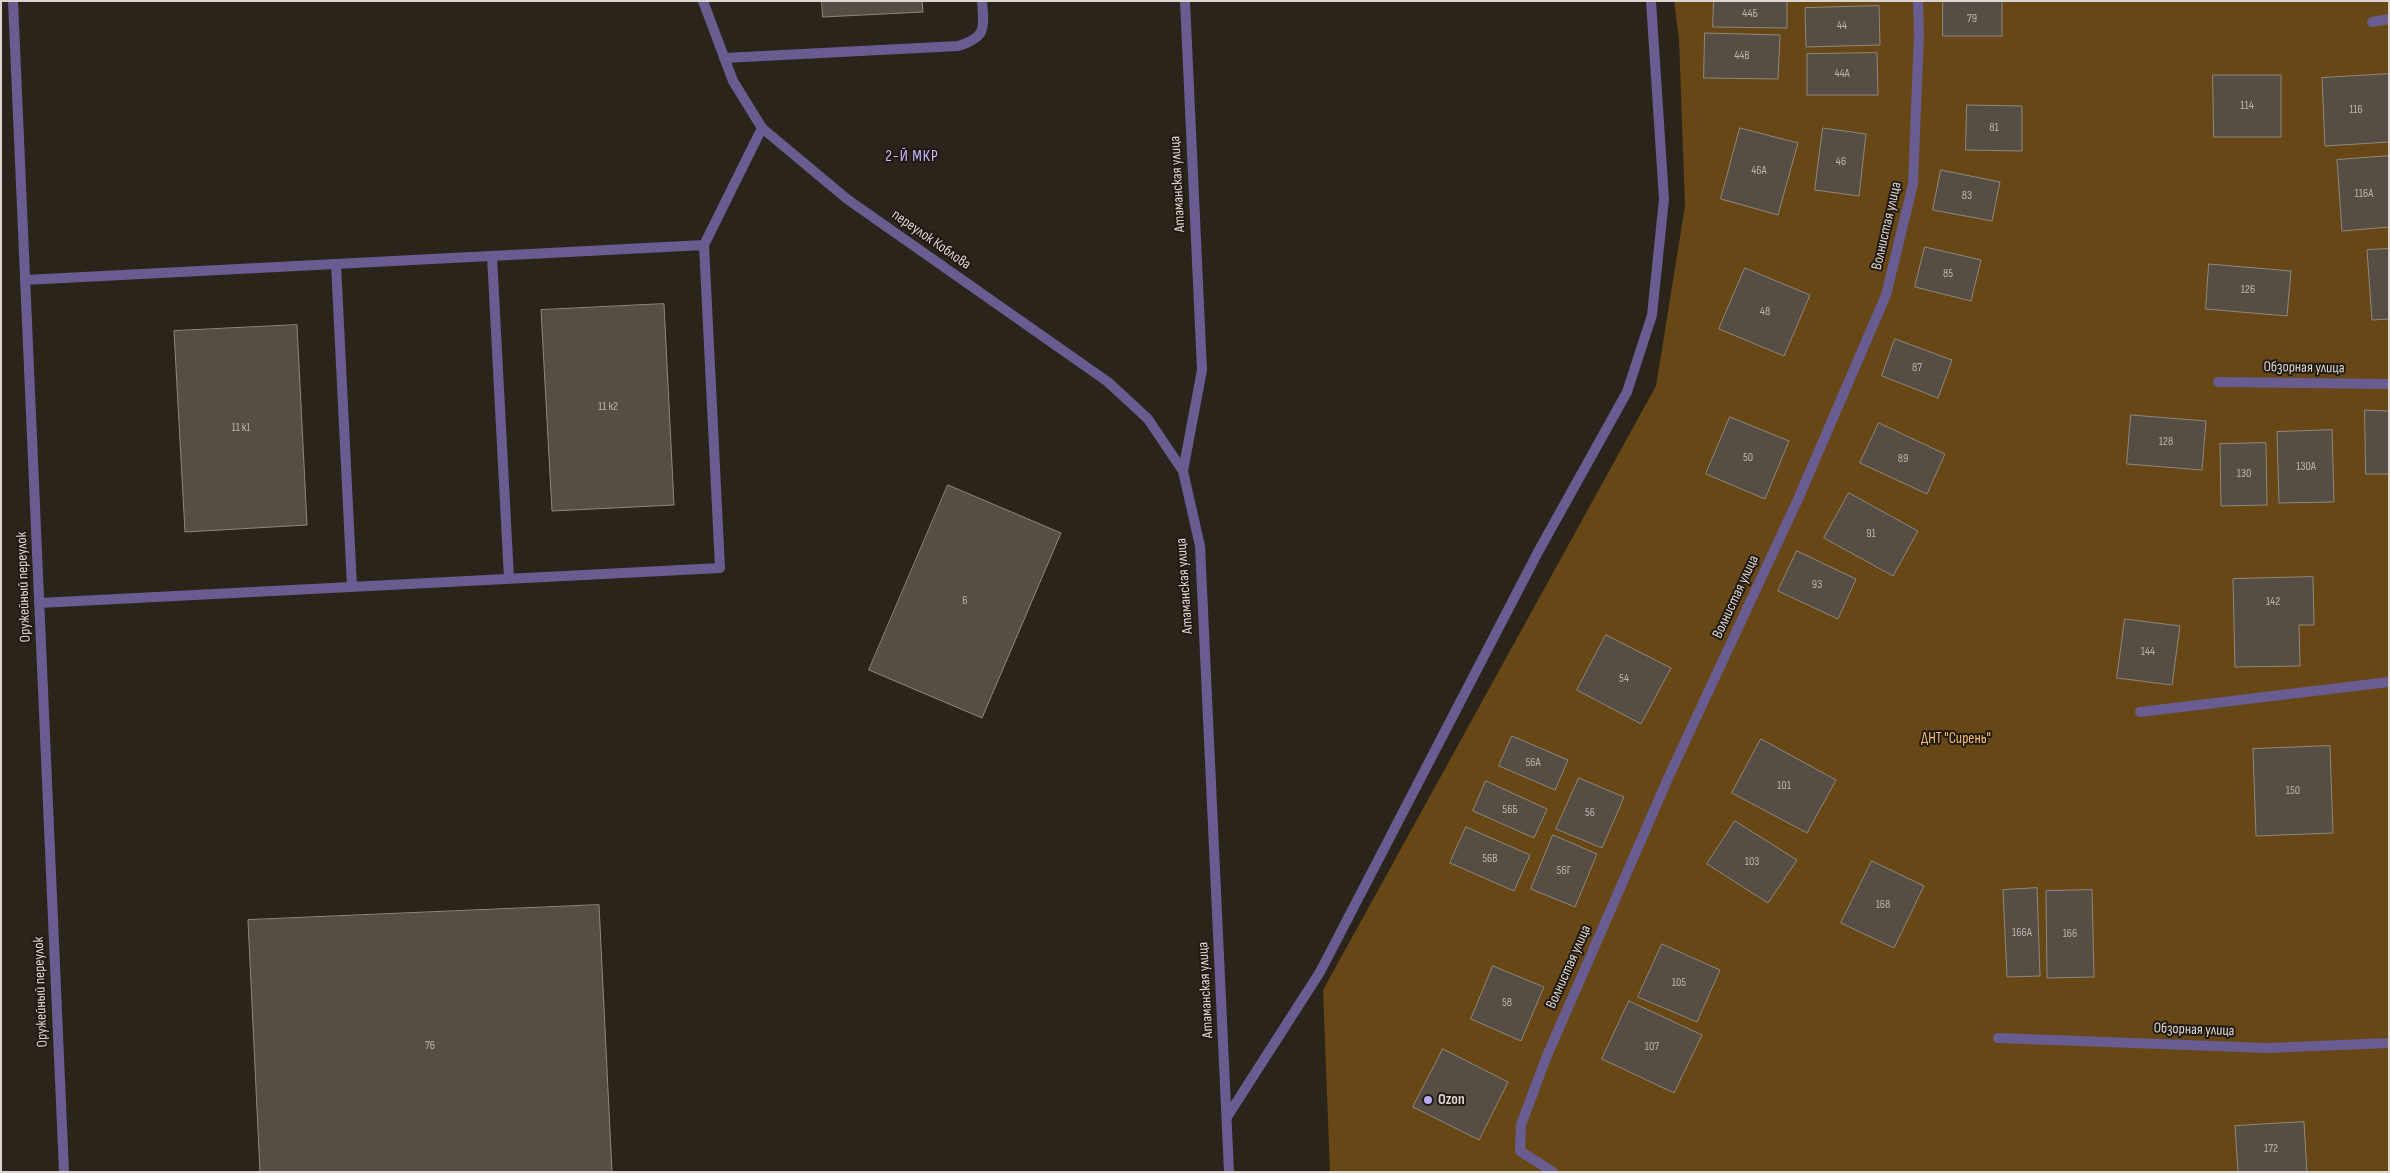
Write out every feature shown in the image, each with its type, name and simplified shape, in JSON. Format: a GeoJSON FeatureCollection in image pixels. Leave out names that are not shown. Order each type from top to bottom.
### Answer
{"type":"FeatureCollection","features":[{"type":"Feature","properties":{"kind":"street","name":"Оружейный переулок"},"geometry":{"type":"LineString","coordinates":[[13,1],[64,1172]]}},
{"type":"Feature","properties":{"kind":"street","name":"переулок Коблова"},"geometry":{"type":"LineString","coordinates":[[703,1],[733,81],[762,128],[847,199],[1108,382],[1148,418],[1183,471]]}},
{"type":"Feature","properties":{"kind":"street"},"geometry":{"type":"LineString","coordinates":[[724,58],[958,46],[974,41],[982,31],[982,1]]}},
{"type":"Feature","properties":{"kind":"street","name":"Атаманская улица"},"geometry":{"type":"LineString","coordinates":[[1185,1],[1202,370],[1183,471],[1200,546],[1230,1172]]}},
{"type":"Feature","properties":{"kind":"street"},"geometry":{"type":"LineString","coordinates":[[1227,1117],[1320,972],[1538,552],[1627,392],[1652,315],[1664,199],[1651,1]]}},
{"type":"Feature","properties":{"kind":"street","name":"Волнистая улица"},"geometry":{"type":"LineString","coordinates":[[1553,1172],[1520,1152],[1521,1125],[1546,1058],[1669,776],[1799,497],[1886,295],[1913,184],[1920,34],[1918,1]]}},
{"type":"Feature","properties":{"kind":"street"},"geometry":{"type":"LineString","coordinates":[[2372,22],[2389,18]]}},
{"type":"Feature","properties":{"kind":"street"},"geometry":{"type":"LineString","coordinates":[[39,603],[720,568],[704,245],[762,128]]}},
{"type":"Feature","properties":{"kind":"street"},"geometry":{"type":"LineString","coordinates":[[25,280],[704,245]]}},
{"type":"Feature","properties":{"kind":"street"},"geometry":{"type":"LineString","coordinates":[[492,256],[509,579]]}},
{"type":"Feature","properties":{"kind":"street"},"geometry":{"type":"LineString","coordinates":[[336,264],[352,587]]}},
{"type":"Feature","properties":{"kind":"street","name":"Обзорная улица"},"geometry":{"type":"LineString","coordinates":[[2218,382],[2389,384]]}},
{"type":"Feature","properties":{"kind":"street"},"geometry":{"type":"LineString","coordinates":[[2140,712],[2389,682]]}},
{"type":"Feature","properties":{"kind":"street","name":"Обзорная улица"},"geometry":{"type":"LineString","coordinates":[[1998,1038],[2268,1048],[2389,1044]]}},
{"type":"Feature","properties":{"kind":"green space","name":"ДНТ \"Сирень\""},"geometry":{"type":"Polygon","coordinates":[[[1674,1],[2389,1],[2389,1172],[1330,1172],[1323,990],[1656,386],[1685,206],[1679,39],[1674,1]]]}},
{"type":"Feature","properties":{"kind":"building"},"geometry":{"type":"Polygon","coordinates":[[[822,1],[922,1],[923,12],[823,17],[822,1]]]}},
{"type":"Feature","properties":{"kind":"building"},"geometry":{"type":"Polygon","coordinates":[[[1714,1],[1787,1],[1787,28],[1713,27],[1714,1]]]}},
{"type":"Feature","properties":{"kind":"building"},"geometry":{"type":"Polygon","coordinates":[[[1943,1],[2002,1],[2002,36],[1943,36],[1943,1]]]}},
{"type":"Feature","properties":{"kind":"building"},"geometry":{"type":"Polygon","coordinates":[[[1879,6],[1880,45],[1806,47],[1805,8],[1879,6]]]}},
{"type":"Feature","properties":{"kind":"building"},"geometry":{"type":"Polygon","coordinates":[[[1705,33],[1780,35],[1778,79],[1704,78],[1705,33]]]}},
{"type":"Feature","properties":{"kind":"building"},"geometry":{"type":"Polygon","coordinates":[[[1877,53],[1878,95],[1807,95],[1807,54],[1877,53]]]}},
{"type":"Feature","properties":{"kind":"building"},"geometry":{"type":"Polygon","coordinates":[[[2389,74],[2389,142],[2325,146],[2322,78],[2389,74]]]}},
{"type":"Feature","properties":{"kind":"building"},"geometry":{"type":"Polygon","coordinates":[[[2213,75],[2281,75],[2281,137],[2214,137],[2213,75]]]}},
{"type":"Feature","properties":{"kind":"building"},"geometry":{"type":"Polygon","coordinates":[[[1967,105],[2022,106],[2022,151],[1966,150],[1967,105]]]}},
{"type":"Feature","properties":{"kind":"building"},"geometry":{"type":"Polygon","coordinates":[[[1740,128],[1798,143],[1778,215],[1721,199],[1740,128]]]}},
{"type":"Feature","properties":{"kind":"building"},"geometry":{"type":"Polygon","coordinates":[[[1823,128],[1866,134],[1859,196],[1815,190],[1823,128]]]}},
{"type":"Feature","properties":{"kind":"building"},"geometry":{"type":"Polygon","coordinates":[[[2389,156],[2389,227],[2342,231],[2337,160],[2389,156]]]}},
{"type":"Feature","properties":{"kind":"building"},"geometry":{"type":"Polygon","coordinates":[[[1941,170],[2000,182],[1992,221],[1933,210],[1941,170]]]}},
{"type":"Feature","properties":{"kind":"building"},"geometry":{"type":"Polygon","coordinates":[[[1925,247],[1981,260],[1971,301],[1915,287],[1925,247]]]}},
{"type":"Feature","properties":{"kind":"building"},"geometry":{"type":"Polygon","coordinates":[[[2389,249],[2389,319],[2372,320],[2367,250],[2389,249]]]}},
{"type":"Feature","properties":{"kind":"building"},"geometry":{"type":"Polygon","coordinates":[[[2209,264],[2291,271],[2287,316],[2206,309],[2209,264]]]}},
{"type":"Feature","properties":{"kind":"building"},"geometry":{"type":"Polygon","coordinates":[[[1745,268],[1810,295],[1784,356],[1719,329],[1745,268]]]}},
{"type":"Feature","properties":{"kind":"building"},"geometry":{"type":"Polygon","coordinates":[[[664,304],[674,505],[552,511],[541,310],[664,304]]]}},
{"type":"Feature","properties":{"kind":"building"},"geometry":{"type":"Polygon","coordinates":[[[297,325],[307,525],[185,532],[174,331],[297,325]]]}},
{"type":"Feature","properties":{"kind":"building"},"geometry":{"type":"Polygon","coordinates":[[[1895,339],[1952,360],[1938,398],[1882,376],[1895,339]]]}},
{"type":"Feature","properties":{"kind":"building"},"geometry":{"type":"Polygon","coordinates":[[[2365,410],[2389,411],[2389,474],[2366,474],[2365,410]]]}},
{"type":"Feature","properties":{"kind":"building"},"geometry":{"type":"Polygon","coordinates":[[[2131,415],[2206,421],[2202,470],[2127,464],[2131,415]]]}},
{"type":"Feature","properties":{"kind":"building"},"geometry":{"type":"Polygon","coordinates":[[[1730,417],[1789,441],[1765,499],[1706,474],[1730,417]]]}},
{"type":"Feature","properties":{"kind":"building"},"geometry":{"type":"Polygon","coordinates":[[[1879,423],[1945,454],[1927,494],[1860,463],[1879,423]]]}},
{"type":"Feature","properties":{"kind":"building"},"geometry":{"type":"Polygon","coordinates":[[[2332,430],[2334,502],[2279,503],[2277,432],[2332,430]]]}},
{"type":"Feature","properties":{"kind":"building"},"geometry":{"type":"Polygon","coordinates":[[[2266,443],[2267,505],[2221,506],[2220,444],[2266,443]]]}},
{"type":"Feature","properties":{"kind":"building"},"geometry":{"type":"Polygon","coordinates":[[[948,485],[1061,533],[982,718],[869,670],[948,485]]]}},
{"type":"Feature","properties":{"kind":"building"},"geometry":{"type":"Polygon","coordinates":[[[1849,493],[1918,531],[1893,576],[1824,538],[1849,493]]]}},
{"type":"Feature","properties":{"kind":"building"},"geometry":{"type":"Polygon","coordinates":[[[1797,551],[1856,579],[1838,619],[1778,591],[1797,551]]]}},
{"type":"Feature","properties":{"kind":"building"},"geometry":{"type":"Polygon","coordinates":[[[2313,577],[2314,625],[2299,625],[2300,666],[2235,667],[2233,579],[2313,577]]]}},
{"type":"Feature","properties":{"kind":"building"},"geometry":{"type":"Polygon","coordinates":[[[2125,619],[2180,626],[2172,685],[2117,678],[2125,619]]]}},
{"type":"Feature","properties":{"kind":"building"},"geometry":{"type":"Polygon","coordinates":[[[1606,635],[1671,668],[1641,724],[1577,690],[1606,635]]]}},
{"type":"Feature","properties":{"kind":"building"},"geometry":{"type":"Polygon","coordinates":[[[1512,736],[1568,760],[1555,790],[1499,766],[1512,736]]]}},
{"type":"Feature","properties":{"kind":"building"},"geometry":{"type":"Polygon","coordinates":[[[1761,739],[1836,780],[1807,833],[1732,793],[1761,739]]]}},
{"type":"Feature","properties":{"kind":"building"},"geometry":{"type":"Polygon","coordinates":[[[2330,746],[2333,833],[2256,836],[2253,749],[2330,746]]]}},
{"type":"Feature","properties":{"kind":"building"},"geometry":{"type":"Polygon","coordinates":[[[1579,778],[1624,797],[1602,848],[1556,829],[1579,778]]]}},
{"type":"Feature","properties":{"kind":"building"},"geometry":{"type":"Polygon","coordinates":[[[1486,781],[1547,809],[1534,838],[1473,811],[1486,781]]]}},
{"type":"Feature","properties":{"kind":"building"},"geometry":{"type":"Polygon","coordinates":[[[1735,821],[1797,860],[1768,903],[1707,864],[1735,821]]]}},
{"type":"Feature","properties":{"kind":"building"},"geometry":{"type":"Polygon","coordinates":[[[1466,827],[1530,855],[1514,891],[1450,863],[1466,827]]]}},
{"type":"Feature","properties":{"kind":"building"},"geometry":{"type":"Polygon","coordinates":[[[1553,835],[1597,854],[1575,907],[1531,889],[1553,835]]]}},
{"type":"Feature","properties":{"kind":"building"},"geometry":{"type":"Polygon","coordinates":[[[1872,861],[1924,886],[1894,948],[1841,923],[1872,861]]]}},
{"type":"Feature","properties":{"kind":"building"},"geometry":{"type":"Polygon","coordinates":[[[2037,888],[2040,976],[2007,977],[2003,890],[2037,888]]]}},
{"type":"Feature","properties":{"kind":"building"},"geometry":{"type":"Polygon","coordinates":[[[2092,890],[2094,977],[2047,978],[2046,891],[2092,890]]]}},
{"type":"Feature","properties":{"kind":"building"},"geometry":{"type":"Polygon","coordinates":[[[599,905],[612,1172],[260,1172],[248,920],[599,905]]]}},
{"type":"Feature","properties":{"kind":"building"},"geometry":{"type":"Polygon","coordinates":[[[1662,944],[1720,970],[1697,1022],[1638,997],[1662,944]]]}},
{"type":"Feature","properties":{"kind":"building"},"geometry":{"type":"Polygon","coordinates":[[[1493,966],[1544,987],[1521,1041],[1471,1019],[1493,966]]]}},
{"type":"Feature","properties":{"kind":"building"},"geometry":{"type":"Polygon","coordinates":[[[1629,1001],[1702,1035],[1674,1093],[1602,1059],[1629,1001]]]}},
{"type":"Feature","properties":{"kind":"building"},"geometry":{"type":"Polygon","coordinates":[[[1443,1049],[1508,1082],[1479,1140],[1413,1107],[1443,1049]]]}},
{"type":"Feature","properties":{"kind":"building"},"geometry":{"type":"Polygon","coordinates":[[[2304,1122],[2307,1172],[2238,1172],[2235,1126],[2304,1122]]]}},
{"type":"Feature","properties":{"kind":"place","name":"Ozon"},"geometry":{"type":"Point","coordinates":[1428,1100]}},
{"type":"Feature","properties":{"kind":"district","name":"2-Й МКР"},"geometry":{"type":"Point","coordinates":[912,157]}}]}
